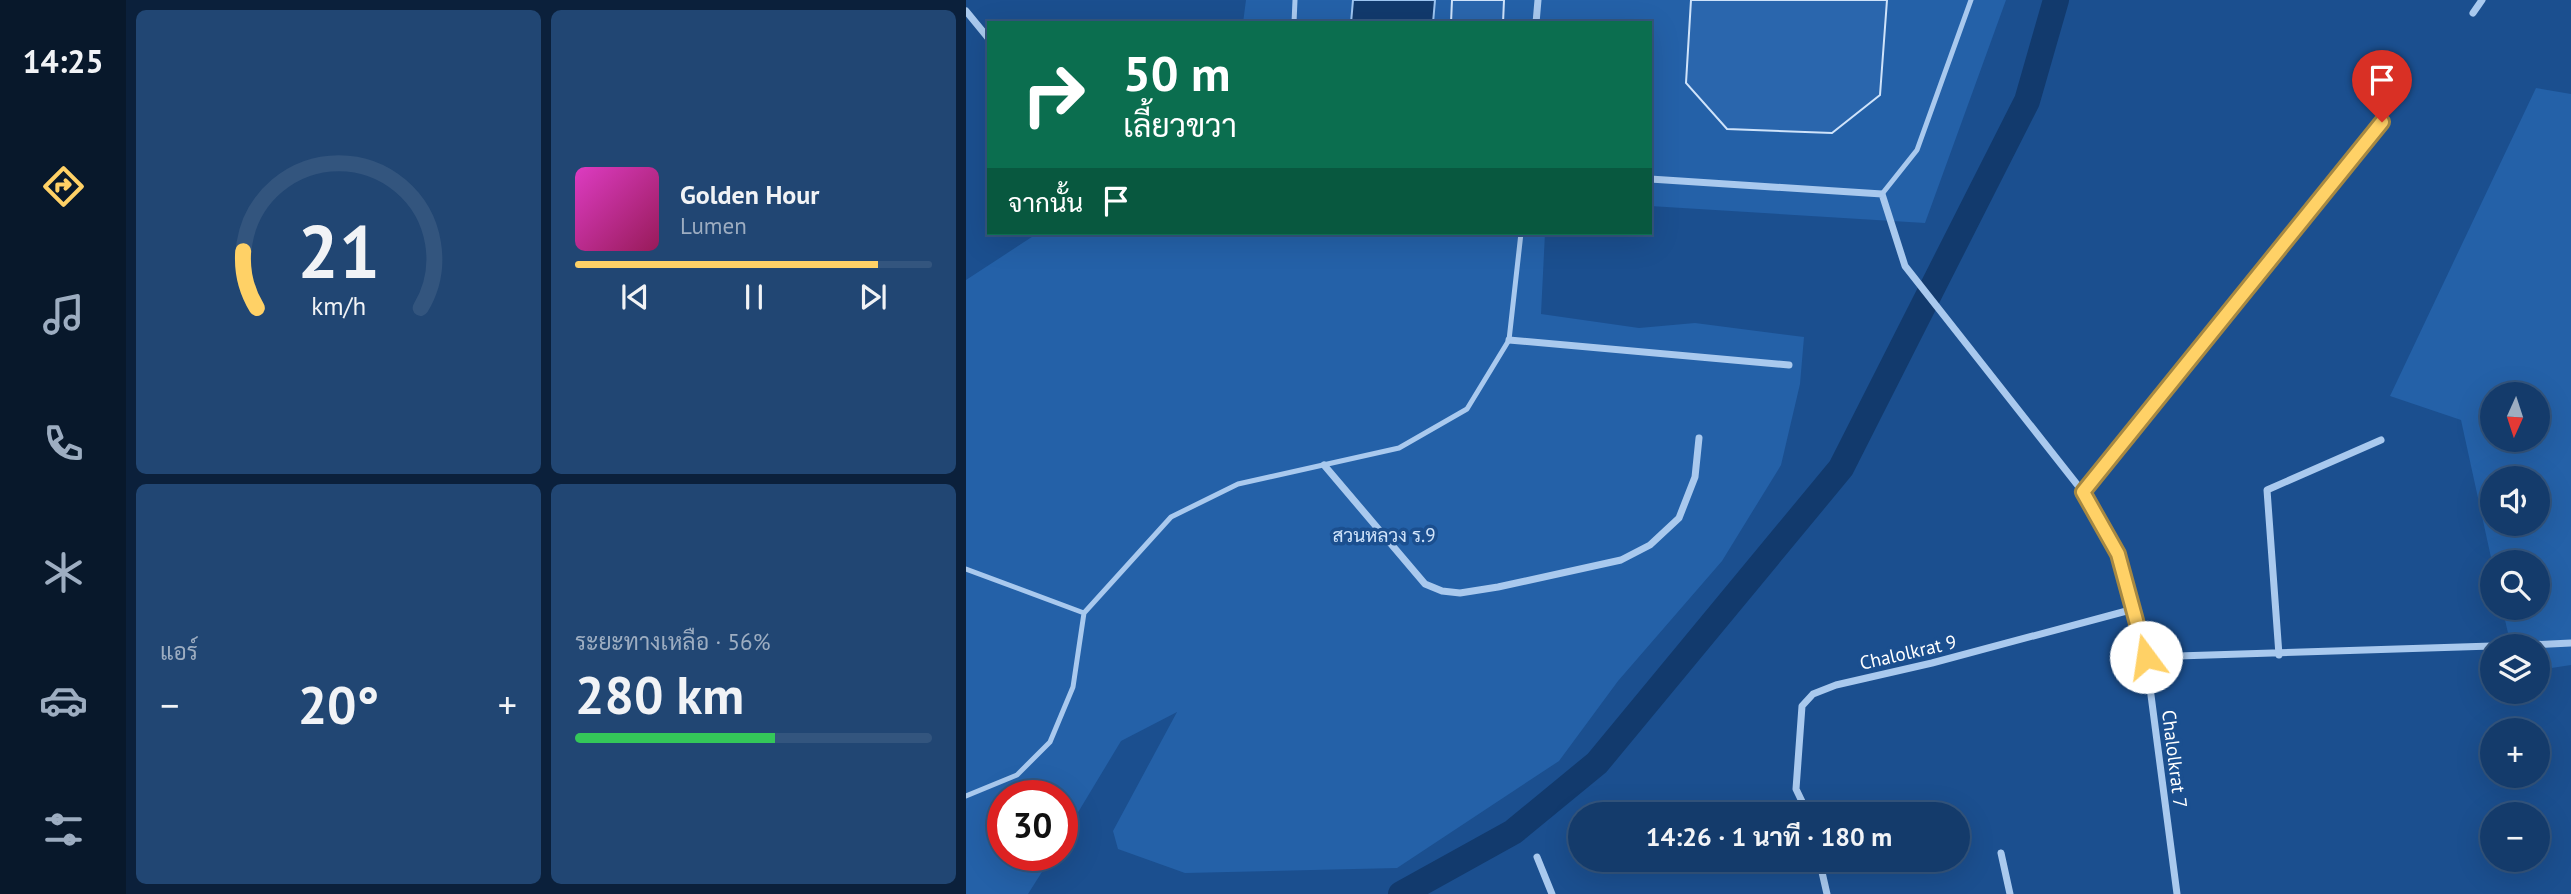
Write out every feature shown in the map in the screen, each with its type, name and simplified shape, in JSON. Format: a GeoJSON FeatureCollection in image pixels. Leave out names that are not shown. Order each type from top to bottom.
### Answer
{"type":"FeatureCollection","features":[{"type":"Feature","properties":{"kind":"street"},"geometry":{"type":"LineString","coordinates":[[1536,21],[1538,0]]}},
{"type":"Feature","properties":{"kind":"street"},"geometry":{"type":"LineString","coordinates":[[2473,13],[2482,0]]}},
{"type":"Feature","properties":{"kind":"street"},"geometry":{"type":"LineString","coordinates":[[966,11],[987,37]]}},
{"type":"Feature","properties":{"kind":"street"},"geometry":{"type":"LineString","coordinates":[[2083,492],[2382,122]]}},
{"type":"Feature","properties":{"kind":"street"},"geometry":{"type":"LineString","coordinates":[[1652,179],[1882,194]]}},
{"type":"Feature","properties":{"kind":"street","name":"Chalolkrat 7"},"geometry":{"type":"LineString","coordinates":[[1882,194],[1906,266],[2083,492],[2118,554],[2146,657],[2177,894]]}},
{"type":"Feature","properties":{"kind":"street"},"geometry":{"type":"LineString","coordinates":[[1509,340],[1789,365]]}},
{"type":"Feature","properties":{"kind":"street"},"geometry":{"type":"LineString","coordinates":[[1324,465],[1424,584],[1442,591],[1460,593],[1622,559],[1650,545],[1679,518],[1695,477],[1699,438]]}},
{"type":"Feature","properties":{"kind":"street"},"geometry":{"type":"LineString","coordinates":[[2279,655],[2267,490],[2381,440]]}},
{"type":"Feature","properties":{"kind":"street","name":"Chalolkrat 9"},"geometry":{"type":"LineString","coordinates":[[1802,802],[1796,789],[1802,706],[1813,694],[1836,685],[1932,663],[2134,609]]}},
{"type":"Feature","properties":{"kind":"street"},"geometry":{"type":"LineString","coordinates":[[2550,644],[2571,643]]}},
{"type":"Feature","properties":{"kind":"street"},"geometry":{"type":"LineString","coordinates":[[2146,657],[2279,655],[2480,647]]}},
{"type":"Feature","properties":{"kind":"street"},"geometry":{"type":"LineString","coordinates":[[2001,853],[2010,894]]}},
{"type":"Feature","properties":{"kind":"street"},"geometry":{"type":"LineString","coordinates":[[1536,857],[1552,894]]}},
{"type":"Feature","properties":{"kind":"street"},"geometry":{"type":"LineString","coordinates":[[1822,872],[1827,894]]}},
{"type":"Feature","properties":{"kind":"lane"},"geometry":{"type":"LineString","coordinates":[[1294,21],[1295,0]]}},
{"type":"Feature","properties":{"kind":"lane"},"geometry":{"type":"LineString","coordinates":[[1882,194],[1917,150],[1970,0]]}},
{"type":"Feature","properties":{"kind":"lane"},"geometry":{"type":"LineString","coordinates":[[966,796],[1017,775],[1050,742],[1073,687],[1084,613],[1171,517],[1238,484],[1399,448],[1467,409],[1509,340],[1521,235]]}},
{"type":"Feature","properties":{"kind":"lane"},"geometry":{"type":"LineString","coordinates":[[966,569],[1084,613]]}},
{"type":"Feature","properties":{"kind":"green space"},"geometry":{"type":"Polygon","coordinates":[[[1246,0],[2006,0],[1925,223],[1652,206],[1652,21],[1243,21],[1246,0]]]}},
{"type":"Feature","properties":{"kind":"green space"},"geometry":{"type":"Polygon","coordinates":[[[2536,88],[2571,94],[2571,665],[2550,668],[2550,634],[2508,634],[2505,620],[2550,620],[2550,550],[2489,550],[2486,536],[2550,536],[2550,466],[2480,466],[2480,507],[2461,420],[2390,396],[2536,88]]]}},
{"type":"Feature","properties":{"kind":"green space","name":"สวนหลวง ร.9"},"geometry":{"type":"Polygon","coordinates":[[[1035,235],[1545,235],[1541,314],[1639,328],[1695,323],[1804,337],[1800,384],[1781,465],[1722,561],[1618,681],[1559,761],[1397,868],[1185,873],[1118,849],[1113,831],[1177,712],[1121,741],[1078,812],[1078,780],[987,780],[987,871],[1043,871],[1028,894],[966,894],[966,280],[1035,235]]]}},
{"type":"Feature","properties":{"kind":"shaded area"},"geometry":{"type":"Polygon","coordinates":[[[1353,0],[1435,0],[1433,21],[1351,21],[1353,0]]]}},
{"type":"Feature","properties":{"kind":"building"},"geometry":{"type":"Polygon","coordinates":[[[1452,0],[1504,0],[1503,21],[1451,21],[1452,0]]]}},
{"type":"Feature","properties":{"kind":"building"},"geometry":{"type":"Polygon","coordinates":[[[1691,0],[1887,0],[1880,95],[1832,133],[1727,129],[1686,83],[1691,0]]]}},
{"type":"Feature","properties":{"kind":"waterway"},"geometry":{"type":"LineString","coordinates":[[1401,894],[1513,832],[1597,763],[1841,468],[2027,101],[2056,0]]}},
{"type":"Feature","properties":{"kind":"route"},"geometry":{"type":"LineString","coordinates":[[2146,657],[2118,554],[2083,492],[2382,122]]}}]}
